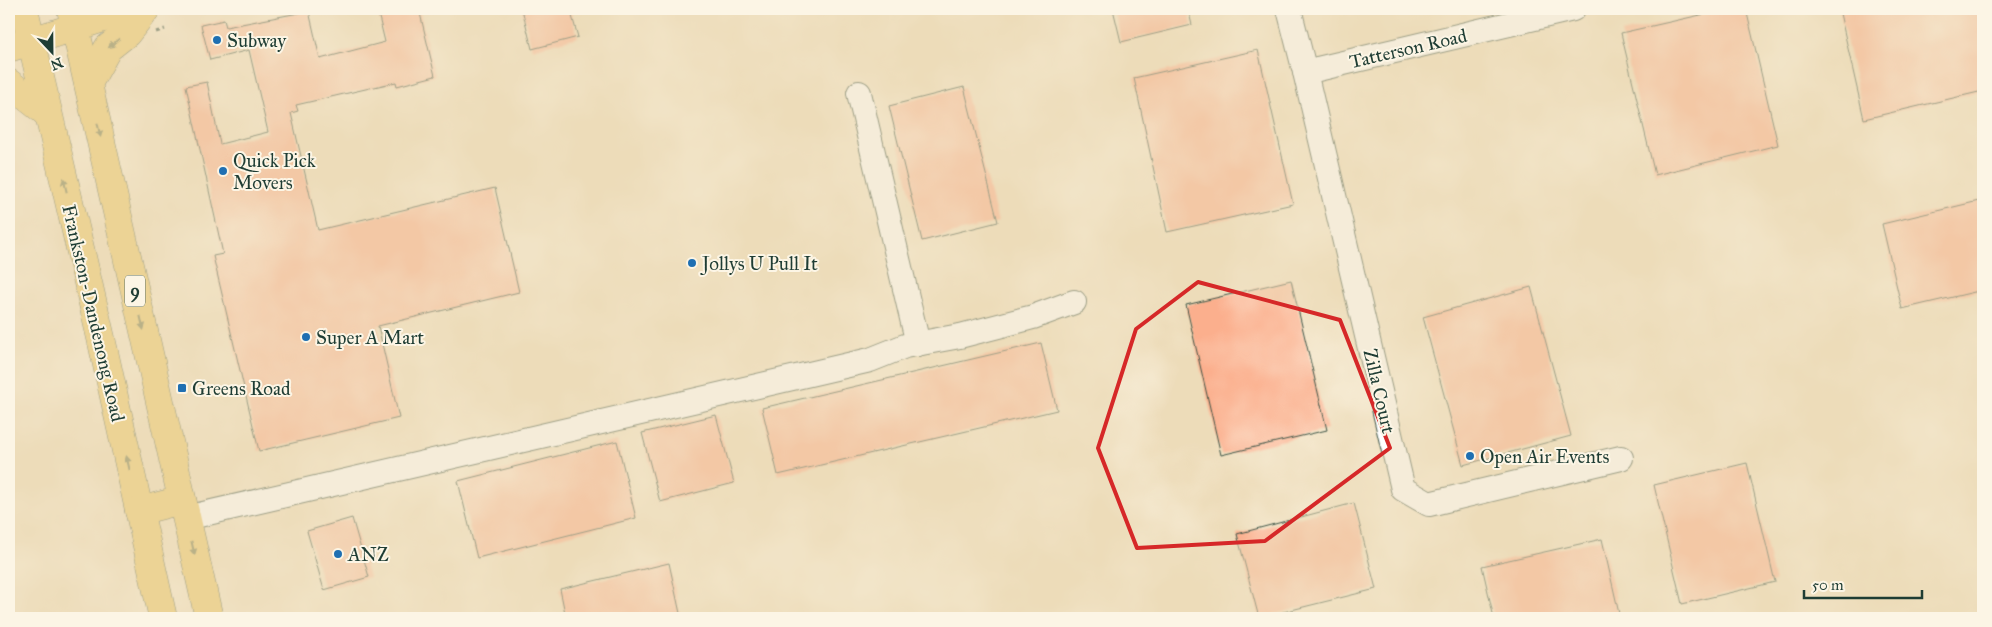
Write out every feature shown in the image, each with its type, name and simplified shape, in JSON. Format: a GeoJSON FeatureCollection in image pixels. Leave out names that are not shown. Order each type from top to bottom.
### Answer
{"type":"FeatureCollection","features":[{"type":"Feature","properties":{"kind":"main road","name":"Frankston-Dandenong Road"},"geometry":{"type":"LineString","coordinates":[[24,9],[20,44],[48,114],[163,618]]}},
{"type":"Feature","properties":{"kind":"main road"},"geometry":{"type":"LineString","coordinates":[[20,44],[73,18],[132,9]]}},
{"type":"Feature","properties":{"kind":"main road"},"geometry":{"type":"LineString","coordinates":[[88,82],[108,48],[127,33],[146,9]]}},
{"type":"Feature","properties":{"kind":"main road","name":"9"},"geometry":{"type":"LineString","coordinates":[[73,18],[209,618]]}},
{"type":"Feature","properties":{"kind":"main road"},"geometry":{"type":"LineString","coordinates":[[9,82],[48,114]]}},
{"type":"Feature","properties":{"kind":"main road"},"geometry":{"type":"LineString","coordinates":[[139,511],[184,509]]}},
{"type":"Feature","properties":{"kind":"street"},"geometry":{"type":"LineString","coordinates":[[1289,9],[1305,72]]}},
{"type":"Feature","properties":{"kind":"street","name":"Tatterson Road"},"geometry":{"type":"LineString","coordinates":[[1305,72],[1573,9]]}},
{"type":"Feature","properties":{"kind":"street","name":"Zilla Court"},"geometry":{"type":"LineString","coordinates":[[1305,72],[1403,489],[1429,504],[1621,458]]}},
{"type":"Feature","properties":{"kind":"street"},"geometry":{"type":"LineString","coordinates":[[860,93],[918,344]]}},
{"type":"Feature","properties":{"kind":"street"},"geometry":{"type":"LineString","coordinates":[[184,509],[870,360],[905,346],[970,334],[1074,302]]}},
{"type":"Feature","properties":{"kind":"highlighted area"},"geometry":{"type":"Polygon","coordinates":[[[1198,282],[1340,320],[1390,448],[1265,541],[1137,548],[1098,448],[1136,329],[1198,282]]]}},
{"type":"Feature","properties":{"kind":"building"},"geometry":{"type":"Polygon","coordinates":[[[377,9],[419,9],[435,76],[397,86],[396,82],[296,105],[298,111],[291,113],[318,230],[495,188],[519,292],[378,326],[399,418],[259,451],[213,256],[223,254],[186,86],[207,82],[220,144],[268,132],[249,50],[210,60],[201,25],[224,20],[226,27],[309,11],[320,59],[385,42],[377,9]]]}},
{"type":"Feature","properties":{"kind":"building"},"geometry":{"type":"Polygon","coordinates":[[[522,9],[570,9],[578,37],[532,49],[522,9]]]}},
{"type":"Feature","properties":{"kind":"building"},"geometry":{"type":"Polygon","coordinates":[[[1113,9],[1188,9],[1192,25],[1121,42],[1113,9]]]}},
{"type":"Feature","properties":{"kind":"building"},"geometry":{"type":"Polygon","coordinates":[[[1727,9],[1746,9],[1778,145],[1655,175],[1621,33],[1727,9]]]}},
{"type":"Feature","properties":{"kind":"building"},"geometry":{"type":"Polygon","coordinates":[[[1839,9],[1977,9],[1983,34],[1983,91],[1864,119],[1839,9]]]}},
{"type":"Feature","properties":{"kind":"building"},"geometry":{"type":"Polygon","coordinates":[[[1258,50],[1293,204],[1167,232],[1134,78],[1258,50]]]}},
{"type":"Feature","properties":{"kind":"building"},"geometry":{"type":"Polygon","coordinates":[[[964,87],[998,222],[922,241],[889,106],[964,87]]]}},
{"type":"Feature","properties":{"kind":"building"},"geometry":{"type":"Polygon","coordinates":[[[1983,200],[1983,290],[1902,309],[1882,224],[1983,200]]]}},
{"type":"Feature","properties":{"kind":"building"},"geometry":{"type":"Polygon","coordinates":[[[1291,280],[1327,430],[1221,455],[1186,305],[1291,280]]]}},
{"type":"Feature","properties":{"kind":"building"},"geometry":{"type":"Polygon","coordinates":[[[1531,287],[1571,436],[1463,465],[1423,317],[1531,287]]]}},
{"type":"Feature","properties":{"kind":"building"},"geometry":{"type":"Polygon","coordinates":[[[1041,343],[1057,410],[778,475],[762,408],[1041,343]]]}},
{"type":"Feature","properties":{"kind":"building"},"geometry":{"type":"Polygon","coordinates":[[[716,415],[734,483],[660,502],[642,433],[716,415]]]}},
{"type":"Feature","properties":{"kind":"building"},"geometry":{"type":"Polygon","coordinates":[[[617,441],[636,518],[477,558],[458,481],[617,441]]]}},
{"type":"Feature","properties":{"kind":"building"},"geometry":{"type":"Polygon","coordinates":[[[1747,463],[1775,582],[1682,604],[1654,485],[1747,463]]]}},
{"type":"Feature","properties":{"kind":"building"},"geometry":{"type":"Polygon","coordinates":[[[1354,503],[1376,589],[1259,618],[1237,534],[1354,503]]]}},
{"type":"Feature","properties":{"kind":"building","name":"ANZ"},"geometry":{"type":"Polygon","coordinates":[[[352,518],[369,577],[324,590],[307,531],[352,518]]]}},
{"type":"Feature","properties":{"kind":"building"},"geometry":{"type":"Polygon","coordinates":[[[1602,539],[1620,618],[1494,618],[1482,566],[1602,539]]]}},
{"type":"Feature","properties":{"kind":"building"},"geometry":{"type":"Polygon","coordinates":[[[669,563],[681,618],[566,618],[560,589],[669,563]]]}},
{"type":"Feature","properties":{"kind":"place","name":"Subway"},"geometry":{"type":"Point","coordinates":[217,40]}},
{"type":"Feature","properties":{"kind":"place","name":"Quick Pick Movers"},"geometry":{"type":"Point","coordinates":[223,171]}},
{"type":"Feature","properties":{"kind":"place","name":"Jollys U Pull It"},"geometry":{"type":"Point","coordinates":[692,263]}},
{"type":"Feature","properties":{"kind":"place","name":"Super A Mart"},"geometry":{"type":"Point","coordinates":[306,337]}},
{"type":"Feature","properties":{"kind":"place","name":"Greens Road"},"geometry":{"type":"Point","coordinates":[182,388]}},
{"type":"Feature","properties":{"kind":"place","name":"Open Air Events"},"geometry":{"type":"Point","coordinates":[1470,456]}},
{"type":"Feature","properties":{"kind":"place","name":"ANZ"},"geometry":{"type":"Point","coordinates":[338,554]}}]}
